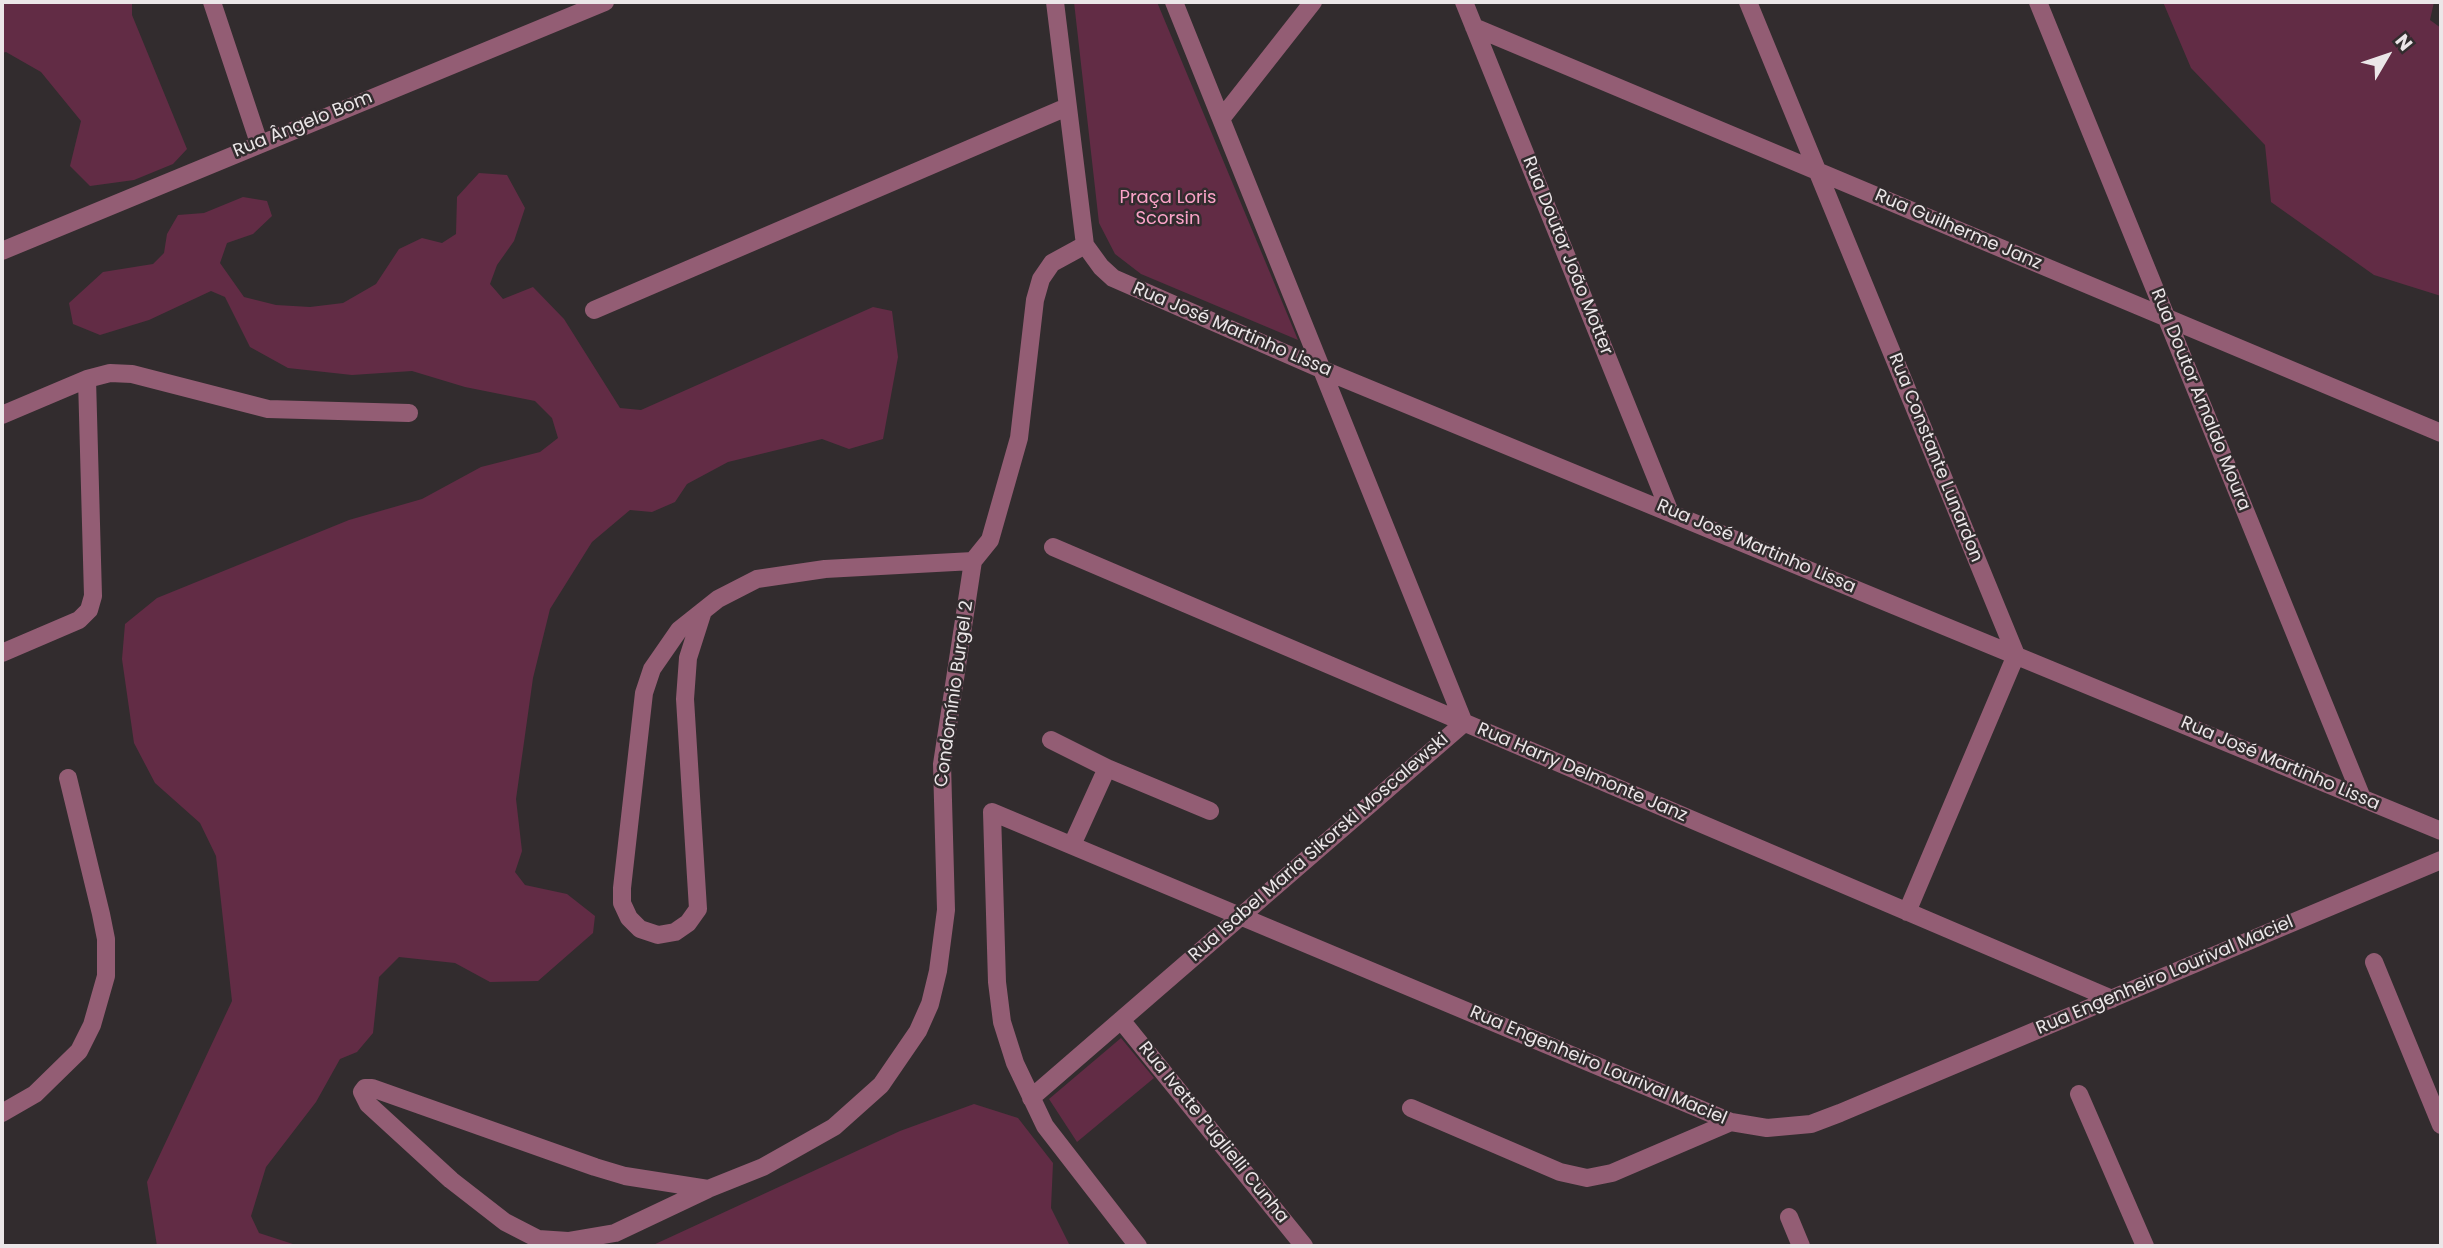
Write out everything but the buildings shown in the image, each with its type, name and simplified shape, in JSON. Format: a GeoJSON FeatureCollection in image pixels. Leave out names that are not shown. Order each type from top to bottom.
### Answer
{"type":"FeatureCollection","features":[{"type":"Feature","properties":{"kind":"street"},"geometry":{"type":"LineString","coordinates":[[212,2],[259,143]]}},
{"type":"Feature","properties":{"kind":"street","name":"Rua Ângelo Bom"},"geometry":{"type":"LineString","coordinates":[[2,251],[605,2]]}},
{"type":"Feature","properties":{"kind":"street"},"geometry":{"type":"LineString","coordinates":[[1055,2],[1085,245]]}},
{"type":"Feature","properties":{"kind":"street","name":"Rua Isabel Maria Sikorski Moscalewski"},"geometry":{"type":"LineString","coordinates":[[1031,1098],[1464,723],[1174,2]]}},
{"type":"Feature","properties":{"kind":"street"},"geometry":{"type":"LineString","coordinates":[[1221,119],[1313,2]]}},
{"type":"Feature","properties":{"kind":"street","name":"Rua Doutor João Motter"},"geometry":{"type":"LineString","coordinates":[[1464,2],[1669,510]]}},
{"type":"Feature","properties":{"kind":"street","name":"Rua Constante Lunardon"},"geometry":{"type":"LineString","coordinates":[[1748,2],[2015,654]]}},
{"type":"Feature","properties":{"kind":"street","name":"Rua Doutor Arnaldo Moura"},"geometry":{"type":"LineString","coordinates":[[2038,2],[2361,798]]}},
{"type":"Feature","properties":{"kind":"street","name":"Rua Guilherme Janz"},"geometry":{"type":"LineString","coordinates":[[1474,27],[2441,433]]}},
{"type":"Feature","properties":{"kind":"street"},"geometry":{"type":"LineString","coordinates":[[594,310],[1067,107]]}},
{"type":"Feature","properties":{"kind":"street","name":"Rua José Martinho Lissa"},"geometry":{"type":"LineString","coordinates":[[1085,245],[1113,278],[1321,369],[1669,510],[2441,831]]}},
{"type":"Feature","properties":{"kind":"street","name":"Condomínio Burgel 2"},"geometry":{"type":"LineString","coordinates":[[708,1189],[625,1176],[372,1088],[365,1088],[362,1092],[368,1104],[451,1180],[505,1222],[538,1239],[568,1241],[615,1233],[797,1150],[861,1106],[900,1060],[930,1004],[942,951],[945,920],[942,764],[973,561],[990,540],[1013,460],[1035,300],[1041,279],[1052,263],[1085,245]]}},
{"type":"Feature","properties":{"kind":"street"},"geometry":{"type":"LineString","coordinates":[[2,415],[87,379],[110,373],[132,374],[268,409],[409,412]]}},
{"type":"Feature","properties":{"kind":"street"},"geometry":{"type":"LineString","coordinates":[[2,653],[79,620],[89,610],[93,596],[87,379]]}},
{"type":"Feature","properties":{"kind":"street","name":"Rua Harry Delmonte Janz"},"geometry":{"type":"LineString","coordinates":[[1053,547],[2112,999]]}},
{"type":"Feature","properties":{"kind":"street"},"geometry":{"type":"LineString","coordinates":[[703,611],[685,676],[698,909],[688,923],[675,932],[658,934],[640,929],[629,918],[622,903],[639,719],[652,669],[679,630],[703,611],[736,588],[787,573],[973,561]]}},
{"type":"Feature","properties":{"kind":"street"},"geometry":{"type":"LineString","coordinates":[[1907,912],[2015,654]]}},
{"type":"Feature","properties":{"kind":"street"},"geometry":{"type":"LineString","coordinates":[[1051,740],[1107,768],[1210,811]]}},
{"type":"Feature","properties":{"kind":"street"},"geometry":{"type":"LineString","coordinates":[[1072,845],[1107,768]]}},
{"type":"Feature","properties":{"kind":"street"},"geometry":{"type":"LineString","coordinates":[[2,1113],[35,1094],[79,1051],[92,1025],[106,976],[106,939],[68,778]]}},
{"type":"Feature","properties":{"kind":"street","name":"Rua Engenheiro Lourival Maciel"},"geometry":{"type":"LineString","coordinates":[[1031,1098],[1002,1022],[996,982],[992,812],[1731,1122],[1767,1128],[1811,1124],[2441,860]]}},
{"type":"Feature","properties":{"kind":"street"},"geometry":{"type":"LineString","coordinates":[[2374,962],[2441,1125]]}},
{"type":"Feature","properties":{"kind":"street","name":"Rua Ivette Puglielli Cunha"},"geometry":{"type":"LineString","coordinates":[[1121,1020],[1304,1246]]}},
{"type":"Feature","properties":{"kind":"street"},"geometry":{"type":"LineString","coordinates":[[2080,1094],[2145,1246]]}},
{"type":"Feature","properties":{"kind":"street"},"geometry":{"type":"LineString","coordinates":[[1031,1098],[1067,1157],[1138,1246]]}},
{"type":"Feature","properties":{"kind":"street"},"geometry":{"type":"LineString","coordinates":[[1412,1108],[1560,1172],[1587,1178],[1612,1173],[1731,1122]]}},
{"type":"Feature","properties":{"kind":"street"},"geometry":{"type":"LineString","coordinates":[[1789,1217],[1801,1246]]}},
{"type":"Feature","properties":{"kind":"green space"},"geometry":{"type":"Polygon","coordinates":[[[2,2],[132,2],[132,15],[187,149],[173,164],[134,180],[90,186],[70,166],[81,121],[41,72],[6,52],[2,53],[2,2]]]}},
{"type":"Feature","properties":{"kind":"green space","name":"Praça Loris Scorsin"},"geometry":{"type":"Polygon","coordinates":[[[1074,2],[1157,2],[1298,340],[1141,274],[1115,254],[1099,223],[1074,2]]]}},
{"type":"Feature","properties":{"kind":"green space"},"geometry":{"type":"Polygon","coordinates":[[[2163,2],[2434,2],[2430,20],[2441,28],[2441,296],[2374,275],[2271,202],[2265,145],[2191,68],[2163,2]]]}},
{"type":"Feature","properties":{"kind":"green space"},"geometry":{"type":"Polygon","coordinates":[[[479,173],[507,175],[525,208],[514,241],[497,265],[490,284],[503,299],[533,287],[564,319],[620,408],[641,410],[873,307],[892,311],[898,357],[883,439],[849,449],[822,439],[728,462],[687,484],[675,502],[652,512],[630,510],[592,542],[550,609],[533,678],[516,799],[522,851],[515,872],[525,885],[567,894],[595,916],[593,933],[538,981],[490,982],[455,963],[399,957],[379,977],[373,1033],[357,1052],[340,1059],[316,1102],[266,1167],[251,1216],[259,1233],[299,1246],[157,1246],[147,1182],[232,1001],[216,856],[200,823],[155,783],[134,743],[122,659],[125,624],[157,598],[349,520],[422,499],[481,467],[540,452],[558,438],[552,418],[535,401],[465,387],[412,371],[352,375],[288,368],[250,347],[225,297],[211,291],[149,320],[100,335],[73,324],[69,303],[103,272],[153,264],[164,253],[167,234],[178,215],[204,213],[243,197],[267,201],[272,216],[253,234],[227,243],[220,263],[244,297],[276,305],[310,307],[343,303],[376,284],[399,249],[422,238],[442,243],[456,234],[457,197],[479,173]]]}},
{"type":"Feature","properties":{"kind":"green space"},"geometry":{"type":"Polygon","coordinates":[[[1121,1038],[1154,1078],[1077,1142],[1049,1099],[1121,1038]]]}},
{"type":"Feature","properties":{"kind":"green space"},"geometry":{"type":"Polygon","coordinates":[[[974,1104],[1018,1118],[1053,1163],[1051,1208],[1070,1246],[651,1246],[900,1131],[974,1104]]]}}]}
